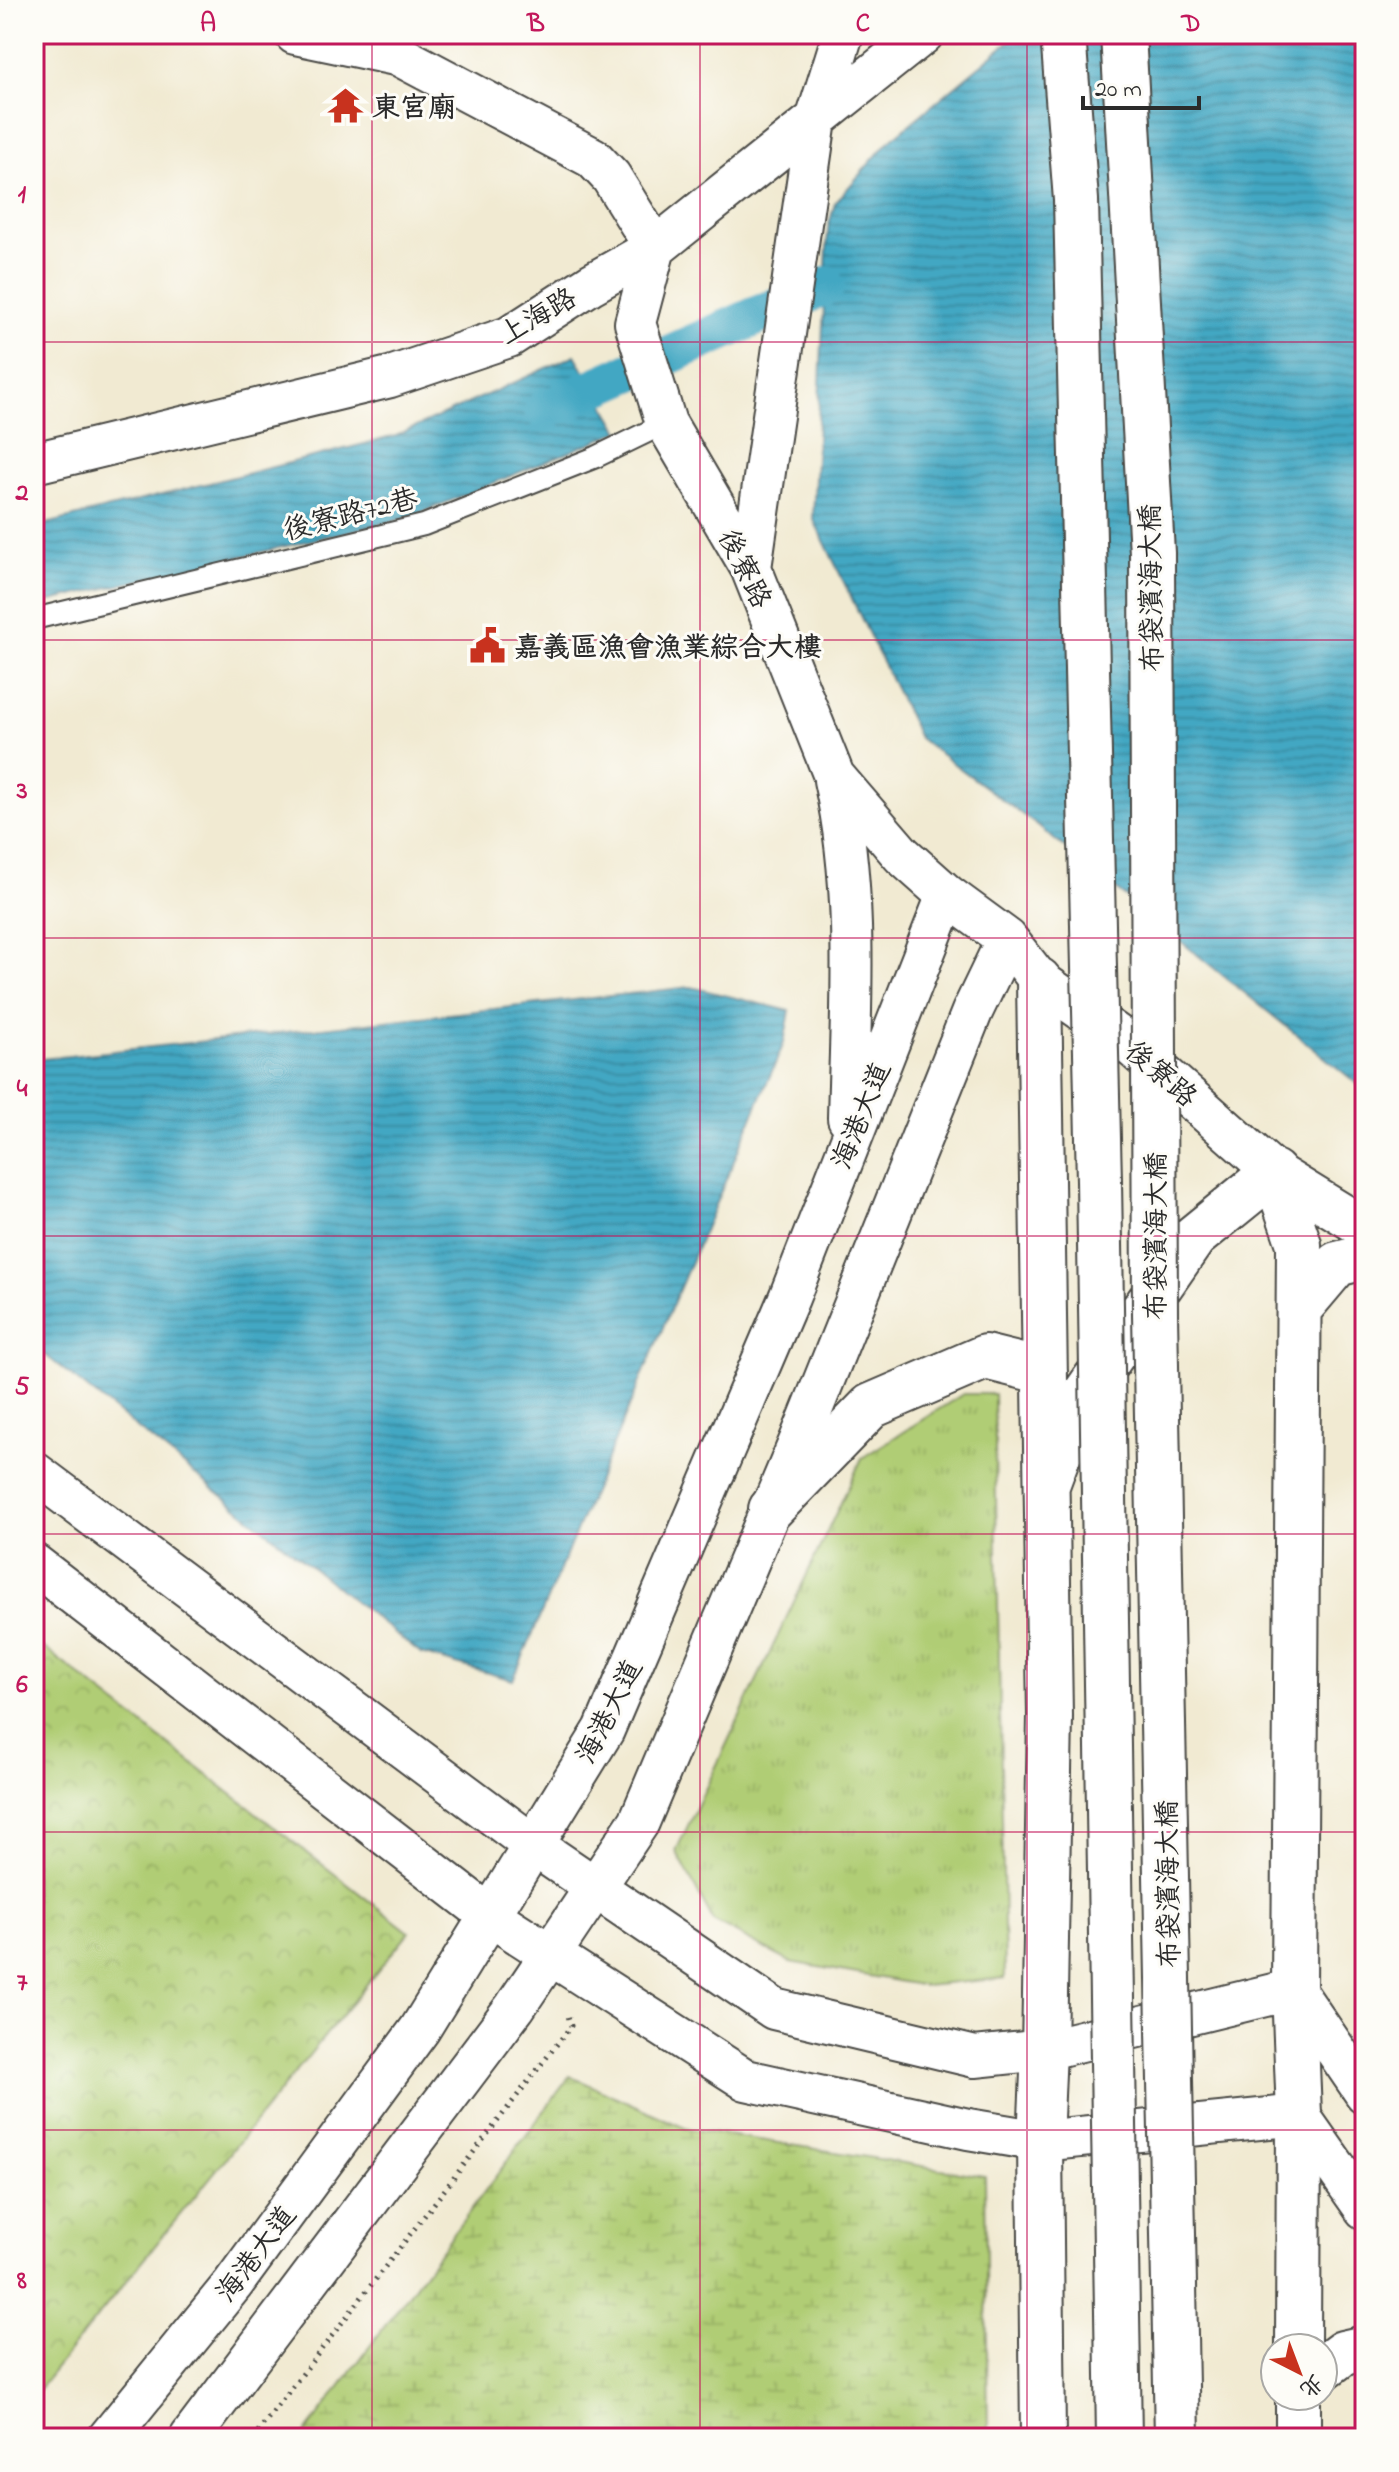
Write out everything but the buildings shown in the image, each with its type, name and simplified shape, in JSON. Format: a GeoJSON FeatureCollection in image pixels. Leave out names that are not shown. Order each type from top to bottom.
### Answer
{"type":"FeatureCollection","features":[{"type":"Feature","properties":{"kind":"main road","name":"布袋濱海大橋"},"geometry":{"type":"LineString","coordinates":[[1063,34],[1077,248],[1099,1181],[1119,2438]]}},
{"type":"Feature","properties":{"kind":"main road","name":"布袋濱海大橋"},"geometry":{"type":"LineString","coordinates":[[1123,34],[1152,553],[1155,1314],[1177,2438]]}},
{"type":"Feature","properties":{"kind":"main road"},"geometry":{"type":"LineString","coordinates":[[1039,980],[1050,1716],[1040,2141],[1043,2438]]}},
{"type":"Feature","properties":{"kind":"main road"},"geometry":{"type":"LineString","coordinates":[[1047,1485],[1076,1407],[1194,1237],[1274,1172],[1299,1244],[1294,1989],[1299,2115],[1298,2332]]}},
{"type":"Feature","properties":{"kind":"main road"},"geometry":{"type":"LineString","coordinates":[[1299,1309],[1337,1264],[1365,1257]]}},
{"type":"Feature","properties":{"kind":"main road"},"geometry":{"type":"LineString","coordinates":[[771,1509],[871,1406],[985,1357],[1045,1372]]}},
{"type":"Feature","properties":{"kind":"main road"},"geometry":{"type":"LineString","coordinates":[[1339,2356],[1365,2348]]}},
{"type":"Feature","properties":{"kind":"main road"},"geometry":{"type":"LineString","coordinates":[[1298,2412],[1298,2438]]}},
{"type":"Feature","properties":{"kind":"street"},"geometry":{"type":"LineString","coordinates":[[295,34],[400,45],[593,158],[611,177],[655,248]]}},
{"type":"Feature","properties":{"kind":"street"},"geometry":{"type":"LineString","coordinates":[[751,568],[816,120],[843,34]]}},
{"type":"Feature","properties":{"kind":"street","name":"上海路"},"geometry":{"type":"LineString","coordinates":[[34,463],[390,377],[509,337],[591,284],[655,248],[923,34]]}},
{"type":"Feature","properties":{"kind":"street","name":"後寮路"},"geometry":{"type":"LineString","coordinates":[[655,248],[635,323],[666,423],[751,568],[834,776],[902,855],[947,895],[1007,939],[1039,980],[1127,1042],[1274,1172],[1365,1228]]}},
{"type":"Feature","properties":{"kind":"street"},"geometry":{"type":"LineString","coordinates":[[834,776],[845,825],[853,964],[847,1148]]}},
{"type":"Feature","properties":{"kind":"street","name":"海港大道"},"geometry":{"type":"LineString","coordinates":[[108,2438],[233,2284],[420,2029],[604,1730],[789,1298],[947,895]]}},
{"type":"Feature","properties":{"kind":"street"},"geometry":{"type":"LineString","coordinates":[[190,2438],[515,2007],[639,1822],[771,1509],[972,1012],[1007,939]]}},
{"type":"Feature","properties":{"kind":"street"},"geometry":{"type":"LineString","coordinates":[[34,1472],[533,1845],[774,2009],[975,2057],[1044,2050],[1294,1989],[1365,2093]]}},
{"type":"Feature","properties":{"kind":"street"},"geometry":{"type":"LineString","coordinates":[[34,1564],[489,1915],[746,2080],[968,2129],[1040,2141],[1299,2115],[1365,2209]]}},
{"type":"Feature","properties":{"kind":"lane","name":"後寮路72巷"},"geometry":{"type":"LineString","coordinates":[[34,619],[424,525],[596,457],[666,423]]}},
{"type":"Feature","properties":{"kind":"path"},"geometry":{"type":"LineString","coordinates":[[253,2438],[571,2026],[551,1954]]}},
{"type":"Feature","properties":{"kind":"green space"},"geometry":{"type":"Polygon","coordinates":[[[963,1394],[994,1394],[1005,1978],[925,1986],[790,1962],[713,1921],[676,1851],[862,1458],[963,1394]]]}},
{"type":"Feature","properties":{"kind":"green space"},"geometry":{"type":"Polygon","coordinates":[[[34,1640],[409,1932],[34,2395],[34,1640]]]}},
{"type":"Feature","properties":{"kind":"green space"},"geometry":{"type":"Polygon","coordinates":[[[570,2076],[685,2128],[985,2176],[988,2438],[302,2438],[570,2076]]]}},
{"type":"Feature","properties":{"kind":"water"},"geometry":{"type":"Polygon","coordinates":[[[1018,34],[1365,34],[1365,1090],[1039,827],[919,738],[813,518],[828,228],[835,203],[887,143],[1018,34]]]}},
{"type":"Feature","properties":{"kind":"water"},"geometry":{"type":"Polygon","coordinates":[[[575,355],[620,431],[411,517],[34,605],[34,527],[396,436],[575,355]]]}},
{"type":"Feature","properties":{"kind":"water"},"geometry":{"type":"Polygon","coordinates":[[[691,987],[790,1011],[784,1043],[513,1680],[421,1654],[34,1346],[34,1060],[691,987]]]}},
{"type":"Feature","properties":{"kind":"waterway"},"geometry":{"type":"LineString","coordinates":[[544,410],[825,286]]}},
{"type":"Feature","properties":{"kind":"place","name":"東宮廟"},"geometry":{"type":"Point","coordinates":[346,106]}},
{"type":"Feature","properties":{"kind":"place","name":"嘉義區漁會漁業綜合大樓"},"geometry":{"type":"Point","coordinates":[488,646]}}]}
